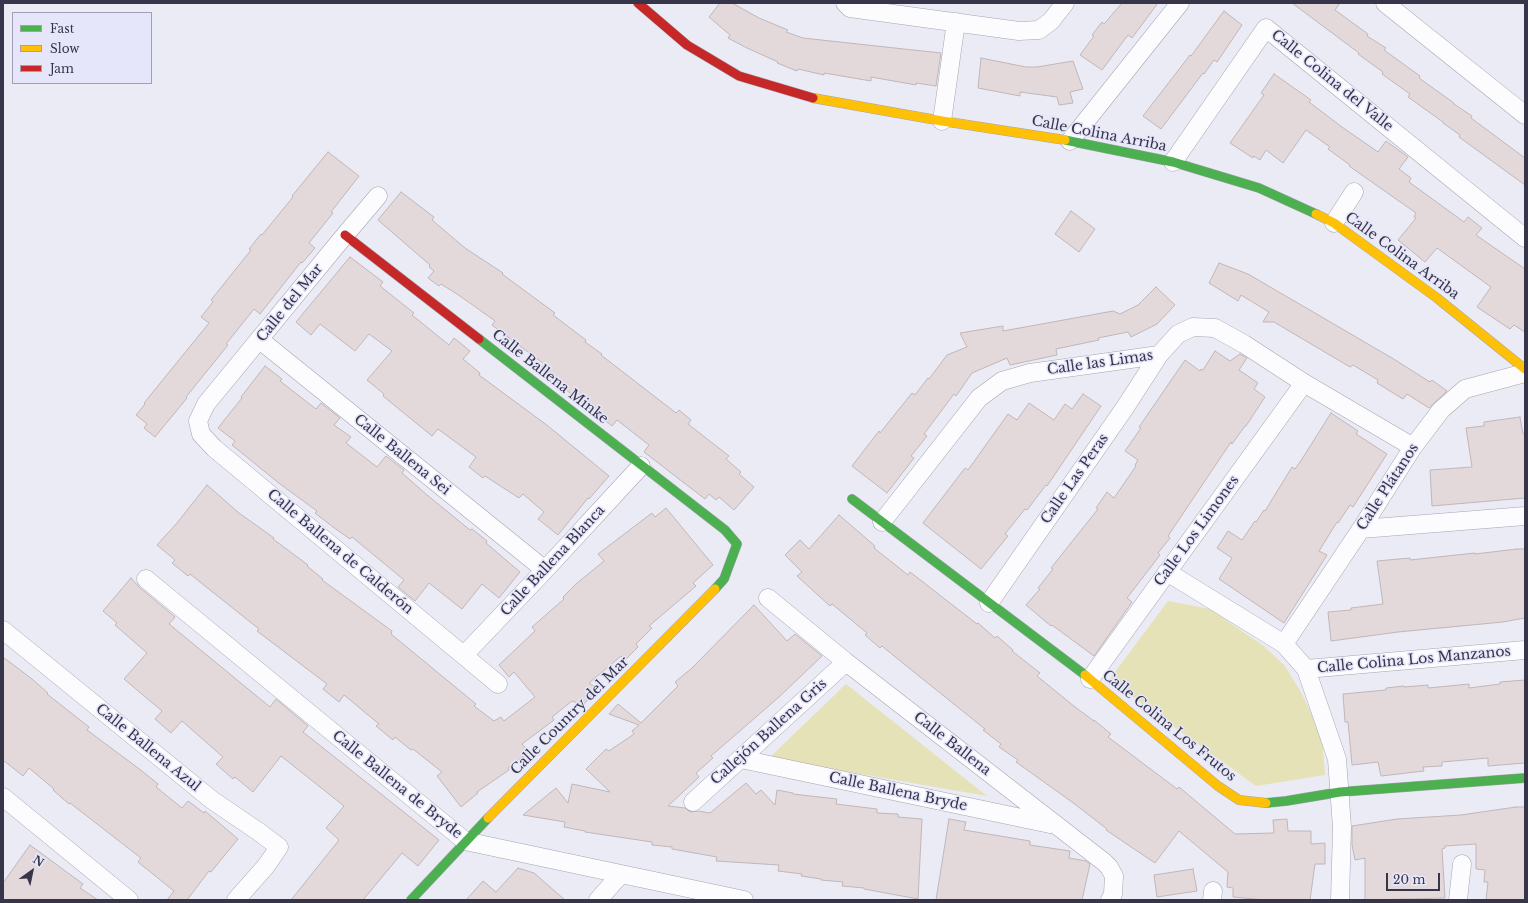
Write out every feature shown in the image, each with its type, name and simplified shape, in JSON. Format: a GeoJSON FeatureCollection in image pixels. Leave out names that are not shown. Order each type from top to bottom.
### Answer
{"type":"FeatureCollection","features":[{"type":"Feature","properties":{"kind":"street","name":"Calle Colina Arriba"},"geometry":{"type":"LineString","coordinates":[[638,3],[687,46],[739,76],[808,97],[942,121],[1070,141],[1173,162],[1259,188],[1334,223],[1437,298],[1525,369]]}},
{"type":"Feature","properties":{"kind":"street"},"geometry":{"type":"LineString","coordinates":[[845,3],[850,8],[1019,31],[1039,30],[1051,21],[1061,4]]}},
{"type":"Feature","properties":{"kind":"street"},"geometry":{"type":"LineString","coordinates":[[1070,141],[1180,3]]}},
{"type":"Feature","properties":{"kind":"street"},"geometry":{"type":"LineString","coordinates":[[1385,3],[1525,115]]}},
{"type":"Feature","properties":{"kind":"street"},"geometry":{"type":"LineString","coordinates":[[942,121],[956,22]]}},
{"type":"Feature","properties":{"kind":"street","name":"Calle Colina del Valle"},"geometry":{"type":"LineString","coordinates":[[1173,162],[1266,28],[1525,238]]}},
{"type":"Feature","properties":{"kind":"street"},"geometry":{"type":"LineString","coordinates":[[1334,223],[1354,192]]}},
{"type":"Feature","properties":{"kind":"street","name":"Calle del Mar"},"geometry":{"type":"LineString","coordinates":[[202,411],[378,196]]}},
{"type":"Feature","properties":{"kind":"street","name":"Calle Ballena Minke"},"geometry":{"type":"LineString","coordinates":[[345,235],[725,530],[736,544]]}},
{"type":"Feature","properties":{"kind":"street","name":"Calle las Limas"},"geometry":{"type":"LineString","coordinates":[[882,522],[979,398],[1002,381],[1030,373],[1159,355],[1178,334],[1193,327],[1215,328],[1244,344],[1304,383],[1413,447]]}},
{"type":"Feature","properties":{"kind":"street","name":"Calle Ballena Sei"},"geometry":{"type":"LineString","coordinates":[[260,340],[545,570]]}},
{"type":"Feature","properties":{"kind":"street","name":"Calle Las Peras"},"geometry":{"type":"LineString","coordinates":[[989,603],[1124,409],[1159,355]]}},
{"type":"Feature","properties":{"kind":"street","name":"Calle Plátanos"},"geometry":{"type":"LineString","coordinates":[[1284,644],[1361,529],[1413,447],[1441,410],[1465,389],[1525,373]]}},
{"type":"Feature","properties":{"kind":"street","name":"Calle Los Limones"},"geometry":{"type":"LineString","coordinates":[[1090,679],[1304,383]]}},
{"type":"Feature","properties":{"kind":"street","name":"Calle Ballena de Calderón"},"geometry":{"type":"LineString","coordinates":[[202,411],[198,421],[201,434],[214,448],[498,684]]}},
{"type":"Feature","properties":{"kind":"street","name":"Calle Ballena Blanca"},"geometry":{"type":"LineString","coordinates":[[464,655],[641,466]]}},
{"type":"Feature","properties":{"kind":"street","name":"Calle Colina Los Frutos"},"geometry":{"type":"LineString","coordinates":[[852,499],[1090,679],[1218,786],[1239,800],[1262,803],[1286,801],[1340,792],[1525,778]]}},
{"type":"Feature","properties":{"kind":"street"},"geometry":{"type":"LineString","coordinates":[[1361,529],[1525,516]]}},
{"type":"Feature","properties":{"kind":"street","name":"Calle Country del Mar"},"geometry":{"type":"LineString","coordinates":[[411,900],[465,841],[724,579],[736,544]]}},
{"type":"Feature","properties":{"kind":"street","name":"Calle Colina Los Manzanos"},"geometry":{"type":"LineString","coordinates":[[1167,572],[1284,644],[1306,670],[1525,650]]}},
{"type":"Feature","properties":{"kind":"street","name":"Calle Ballena de Bryde"},"geometry":{"type":"LineString","coordinates":[[146,580],[465,841],[744,900]]}},
{"type":"Feature","properties":{"kind":"street","name":"Calle Ballena"},"geometry":{"type":"LineString","coordinates":[[768,598],[846,662],[1104,862],[1114,876],[1113,894],[1110,900]]}},
{"type":"Feature","properties":{"kind":"street","name":"Calle Ballena Azul"},"geometry":{"type":"LineString","coordinates":[[3,630],[212,800],[279,847],[266,866],[236,900]]}},
{"type":"Feature","properties":{"kind":"street","name":"Callejón Ballena Gris"},"geometry":{"type":"LineString","coordinates":[[693,802],[846,662]]}},
{"type":"Feature","properties":{"kind":"street"},"geometry":{"type":"LineString","coordinates":[[1306,670],[1337,759],[1342,827],[1340,900]]}},
{"type":"Feature","properties":{"kind":"street","name":"Calle Ballena Bryde"},"geometry":{"type":"LineString","coordinates":[[741,759],[1055,825]]}},
{"type":"Feature","properties":{"kind":"street"},"geometry":{"type":"LineString","coordinates":[[3,797],[129,900]]}},
{"type":"Feature","properties":{"kind":"street"},"geometry":{"type":"LineString","coordinates":[[1458,900],[1462,864]]}},
{"type":"Feature","properties":{"kind":"street"},"geometry":{"type":"LineString","coordinates":[[598,900],[621,874]]}},
{"type":"Feature","properties":{"kind":"shaded area"},"geometry":{"type":"Polygon","coordinates":[[[1168,601],[1210,609],[1265,647],[1285,666],[1301,692],[1322,736],[1325,775],[1256,786],[1109,680],[1168,601]]]}},
{"type":"Feature","properties":{"kind":"shaded area"},"geometry":{"type":"Polygon","coordinates":[[[846,684],[987,796],[769,758],[846,684]]]}},
{"type":"Feature","properties":{"kind":"building"},"geometry":{"type":"Polygon","coordinates":[[[720,3],[732,3],[759,18],[788,30],[786,32],[803,38],[941,53],[936,86],[916,83],[916,85],[871,77],[871,81],[824,73],[824,75],[798,69],[797,71],[777,63],[778,62],[728,38],[730,35],[709,17],[720,3]]]}},
{"type":"Feature","properties":{"kind":"building"},"geometry":{"type":"Polygon","coordinates":[[[1122,3],[1158,3],[1132,38],[1128,35],[1102,70],[1080,55],[1102,22],[1104,24],[1122,3]]]}},
{"type":"Feature","properties":{"kind":"building"},"geometry":{"type":"Polygon","coordinates":[[[1292,3],[1340,3],[1335,10],[1368,34],[1367,36],[1386,48],[1384,50],[1420,76],[1419,78],[1472,116],[1471,118],[1525,158],[1525,185],[1459,137],[1460,135],[1408,97],[1410,94],[1382,74],[1383,72],[1292,3]]]}},
{"type":"Feature","properties":{"kind":"building"},"geometry":{"type":"Polygon","coordinates":[[[1224,11],[1242,25],[1217,62],[1214,60],[1204,74],[1203,73],[1161,129],[1143,116],[1190,55],[1191,56],[1224,11]]]}},
{"type":"Feature","properties":{"kind":"building"},"geometry":{"type":"Polygon","coordinates":[[[981,58],[1026,67],[1037,67],[1073,61],[1083,89],[1070,92],[1073,103],[1059,105],[1057,97],[1020,92],[1020,96],[978,88],[981,58]]]}},
{"type":"Feature","properties":{"kind":"building"},"geometry":{"type":"Polygon","coordinates":[[[1274,74],[1311,100],[1309,102],[1342,127],[1378,152],[1386,141],[1408,157],[1399,169],[1411,178],[1409,182],[1464,222],[1468,217],[1482,228],[1476,235],[1525,269],[1525,332],[1514,325],[1510,329],[1477,307],[1491,287],[1437,248],[1425,262],[1398,240],[1416,218],[1414,217],[1416,213],[1349,166],[1350,165],[1328,149],[1330,147],[1306,130],[1283,163],[1266,150],[1260,160],[1254,156],[1253,158],[1230,143],[1264,95],[1261,93],[1274,74]]]}},
{"type":"Feature","properties":{"kind":"building"},"geometry":{"type":"Polygon","coordinates":[[[328,152],[359,176],[331,212],[333,213],[309,243],[315,248],[302,263],[301,262],[260,314],[254,309],[226,344],[228,345],[155,437],[144,428],[147,424],[136,415],[209,323],[201,317],[213,302],[211,300],[251,250],[249,249],[293,197],[292,196],[328,152]]]}},
{"type":"Feature","properties":{"kind":"building"},"geometry":{"type":"Polygon","coordinates":[[[401,192],[434,217],[432,220],[465,248],[503,273],[502,274],[555,313],[553,315],[586,340],[585,342],[602,354],[601,355],[676,413],[679,410],[691,420],[688,424],[729,456],[726,459],[741,472],[739,474],[754,487],[734,510],[719,497],[716,500],[709,494],[705,499],[644,452],[649,445],[617,420],[612,426],[556,382],[557,380],[541,368],[544,364],[492,325],[495,321],[460,296],[441,284],[439,286],[428,278],[434,271],[429,267],[430,265],[378,220],[401,192]]]}},
{"type":"Feature","properties":{"kind":"building"},"geometry":{"type":"Polygon","coordinates":[[[1071,211],[1095,229],[1079,252],[1055,234],[1071,211]]]}},
{"type":"Feature","properties":{"kind":"building"},"geometry":{"type":"Polygon","coordinates":[[[350,257],[383,282],[380,286],[414,313],[412,315],[449,345],[454,338],[470,351],[463,359],[480,373],[479,375],[548,426],[609,476],[589,499],[588,498],[558,535],[538,519],[544,512],[523,494],[519,498],[485,476],[483,478],[469,467],[476,457],[438,429],[432,436],[383,396],[384,394],[367,380],[392,351],[369,334],[355,351],[320,324],[311,335],[296,322],[350,257]]]}},
{"type":"Feature","properties":{"kind":"building"},"geometry":{"type":"Polygon","coordinates":[[[1219,263],[1248,274],[1392,358],[1430,382],[1432,380],[1447,391],[1429,408],[1407,394],[1403,399],[1377,383],[1378,380],[1353,365],[1350,367],[1274,322],[1263,322],[1269,312],[1241,295],[1238,301],[1209,283],[1219,263]]]}},
{"type":"Feature","properties":{"kind":"building"},"geometry":{"type":"Polygon","coordinates":[[[1156,287],[1175,305],[1157,324],[1131,337],[1128,332],[1098,338],[1099,340],[1056,349],[1057,355],[1010,365],[1007,358],[972,373],[956,396],[954,394],[924,434],[927,436],[911,456],[914,458],[887,493],[852,466],[879,431],[880,433],[912,393],[915,395],[947,355],[967,347],[960,333],[1003,326],[1003,331],[1113,311],[1120,314],[1138,305],[1156,287]]]}},
{"type":"Feature","properties":{"kind":"building"},"geometry":{"type":"Polygon","coordinates":[[[1215,351],[1230,361],[1240,354],[1247,358],[1239,370],[1258,383],[1254,389],[1265,397],[1246,426],[1232,444],[1231,442],[1168,536],[1170,538],[1158,553],[1160,555],[1127,598],[1132,602],[1094,656],[1052,625],[1051,626],[1026,605],[1040,589],[1038,588],[1053,569],[1051,568],[1098,509],[1096,508],[1107,492],[1114,498],[1136,466],[1135,465],[1138,460],[1125,451],[1141,428],[1139,427],[1185,360],[1200,371],[1201,369],[1203,370],[1215,351]]]}},
{"type":"Feature","properties":{"kind":"building"},"geometry":{"type":"Polygon","coordinates":[[[265,366],[282,379],[280,381],[316,409],[321,403],[340,418],[334,425],[351,437],[346,443],[377,467],[386,456],[404,470],[402,473],[427,495],[470,530],[472,529],[487,541],[486,543],[520,572],[499,598],[482,584],[462,609],[429,583],[415,601],[398,587],[404,580],[352,537],[350,539],[315,513],[317,511],[280,484],[232,445],[235,441],[218,428],[265,366]]]}},
{"type":"Feature","properties":{"kind":"building"},"geometry":{"type":"Polygon","coordinates":[[[1083,394],[1101,406],[1047,486],[1046,485],[1027,510],[1025,509],[1005,534],[1008,536],[981,569],[923,523],[965,468],[968,470],[1008,414],[1017,420],[1029,403],[1054,420],[1065,404],[1072,409],[1083,394]]]}},
{"type":"Feature","properties":{"kind":"building"},"geometry":{"type":"Polygon","coordinates":[[[1331,413],[1358,431],[1356,434],[1387,454],[1353,507],[1350,505],[1338,523],[1337,522],[1319,551],[1327,555],[1284,623],[1219,579],[1232,558],[1217,548],[1228,531],[1242,540],[1255,521],[1256,522],[1264,510],[1265,511],[1292,467],[1295,469],[1331,413]]]}},
{"type":"Feature","properties":{"kind":"building"},"geometry":{"type":"Polygon","coordinates":[[[1520,417],[1523,434],[1525,434],[1525,498],[1432,506],[1430,470],[1472,467],[1466,428],[1484,426],[1484,422],[1520,417]]]}},
{"type":"Feature","properties":{"kind":"building"},"geometry":{"type":"Polygon","coordinates":[[[207,485],[239,513],[308,565],[307,566],[323,579],[322,580],[392,631],[391,634],[476,704],[474,706],[494,721],[501,717],[504,721],[535,697],[514,672],[509,677],[499,665],[535,631],[532,627],[564,599],[563,597],[576,584],[604,561],[598,554],[652,513],[655,517],[666,508],[713,565],[693,583],[696,586],[649,626],[652,628],[636,644],[638,647],[625,660],[621,656],[589,683],[598,689],[583,705],[572,701],[552,717],[554,720],[522,744],[529,752],[508,768],[509,770],[477,792],[478,793],[461,807],[437,776],[442,772],[395,737],[393,740],[376,726],[379,724],[344,695],[339,702],[323,689],[327,684],[257,631],[259,629],[190,574],[188,576],[172,563],[175,560],[157,545],[177,523],[207,485]]]}},
{"type":"Feature","properties":{"kind":"building"},"geometry":{"type":"Polygon","coordinates":[[[839,515],[875,546],[874,548],[908,575],[910,572],[977,624],[978,623],[995,638],[997,636],[1013,650],[1012,651],[1040,673],[1037,676],[1111,734],[1108,737],[1177,789],[1179,787],[1235,834],[1274,833],[1273,820],[1287,819],[1288,831],[1311,831],[1311,844],[1325,843],[1325,864],[1315,864],[1310,900],[1265,900],[1233,897],[1233,888],[1227,887],[1228,872],[1179,831],[1155,863],[1106,830],[1107,829],[1072,802],[1016,762],[1018,760],[999,747],[1001,744],[983,730],[985,729],[882,646],[880,648],[865,635],[867,633],[832,604],[830,606],[797,576],[802,572],[785,555],[800,540],[809,549],[839,515]]]}},
{"type":"Feature","properties":{"kind":"building"},"geometry":{"type":"Polygon","coordinates":[[[1525,549],[1525,618],[1503,622],[1398,632],[1331,641],[1328,612],[1351,610],[1351,608],[1383,604],[1377,561],[1410,558],[1410,560],[1525,549]]]}},
{"type":"Feature","properties":{"kind":"building"},"geometry":{"type":"Polygon","coordinates":[[[131,578],[139,587],[175,617],[169,624],[270,707],[276,699],[308,726],[303,732],[439,840],[418,866],[402,853],[363,900],[291,900],[339,840],[326,828],[344,806],[281,756],[253,792],[235,777],[233,779],[216,764],[223,757],[182,721],[171,733],[155,719],[162,711],[124,679],[147,653],[115,625],[117,623],[103,611],[131,578]]]}},
{"type":"Feature","properties":{"kind":"building"},"geometry":{"type":"Polygon","coordinates":[[[754,605],[787,641],[795,634],[822,656],[779,697],[711,756],[713,758],[696,773],[699,777],[668,806],[685,808],[690,812],[698,811],[710,813],[746,783],[756,794],[761,790],[775,805],[777,790],[793,794],[837,799],[836,804],[877,809],[877,813],[898,814],[898,817],[922,819],[918,899],[864,888],[842,886],[843,882],[821,880],[801,876],[802,874],[778,871],[779,865],[716,861],[717,857],[672,849],[672,847],[652,845],[652,842],[585,832],[564,827],[565,822],[523,815],[556,788],[568,803],[572,784],[610,792],[586,769],[606,749],[609,751],[634,734],[632,731],[639,725],[609,714],[618,704],[641,723],[678,686],[675,682],[692,668],[754,605]]]}},
{"type":"Feature","properties":{"kind":"building"},"geometry":{"type":"Polygon","coordinates":[[[3,657],[32,679],[48,693],[47,694],[89,727],[87,730],[158,784],[156,787],[182,808],[188,801],[204,813],[205,811],[238,839],[211,872],[209,871],[187,900],[167,900],[174,891],[138,862],[141,858],[70,803],[69,804],[29,768],[23,776],[3,760],[3,657]]]}},
{"type":"Feature","properties":{"kind":"building"},"geometry":{"type":"Polygon","coordinates":[[[1525,680],[1525,763],[1488,766],[1488,758],[1442,762],[1442,766],[1423,767],[1424,771],[1381,776],[1378,762],[1352,765],[1348,722],[1345,722],[1343,694],[1386,690],[1386,688],[1404,686],[1428,685],[1428,688],[1469,684],[1469,688],[1500,684],[1500,682],[1525,680]]]}},
{"type":"Feature","properties":{"kind":"building"},"geometry":{"type":"Polygon","coordinates":[[[1525,807],[1525,900],[1486,900],[1488,882],[1484,882],[1485,870],[1476,869],[1476,844],[1445,846],[1445,848],[1442,849],[1445,898],[1365,900],[1365,858],[1355,860],[1352,845],[1352,826],[1397,819],[1461,815],[1525,807]]]}},
{"type":"Feature","properties":{"kind":"building"},"geometry":{"type":"Polygon","coordinates":[[[949,819],[966,822],[964,830],[1030,841],[1030,845],[1070,851],[1069,858],[1086,861],[1090,864],[1082,900],[936,900],[949,819]]]}},
{"type":"Feature","properties":{"kind":"building"},"geometry":{"type":"Polygon","coordinates":[[[30,845],[83,884],[80,888],[98,900],[3,900],[3,883],[30,845]]]}},
{"type":"Feature","properties":{"kind":"building"},"geometry":{"type":"Polygon","coordinates":[[[518,868],[534,873],[565,900],[466,900],[483,881],[496,892],[518,868]]]}},
{"type":"Feature","properties":{"kind":"building"},"geometry":{"type":"Polygon","coordinates":[[[1193,869],[1197,891],[1157,897],[1154,875],[1193,869]]]}},
{"type":"Feature","properties":{"kind":"traffic: fast"},"geometry":{"type":"LineString","coordinates":[[1065,140],[1173,162],[1259,188],[1316,214]]}},
{"type":"Feature","properties":{"kind":"traffic: fast"},"geometry":{"type":"LineString","coordinates":[[479,339],[725,530],[737,544],[724,579],[715,589]]}},
{"type":"Feature","properties":{"kind":"traffic: fast"},"geometry":{"type":"LineString","coordinates":[[852,499],[1085,675]]}},
{"type":"Feature","properties":{"kind":"traffic: fast"},"geometry":{"type":"LineString","coordinates":[[1266,803],[1340,792],[1525,778]]}},
{"type":"Feature","properties":{"kind":"traffic: fast"},"geometry":{"type":"LineString","coordinates":[[411,900],[488,818]]}},
{"type":"Feature","properties":{"kind":"traffic: slow"},"geometry":{"type":"LineString","coordinates":[[813,98],[942,121],[1065,140]]}},
{"type":"Feature","properties":{"kind":"traffic: slow"},"geometry":{"type":"LineString","coordinates":[[1316,214],[1334,223],[1437,298],[1525,369]]}},
{"type":"Feature","properties":{"kind":"traffic: slow"},"geometry":{"type":"LineString","coordinates":[[488,818],[715,589]]}},
{"type":"Feature","properties":{"kind":"traffic: slow"},"geometry":{"type":"LineString","coordinates":[[1085,675],[1218,786],[1239,800],[1266,803]]}},
{"type":"Feature","properties":{"kind":"traffic: jam"},"geometry":{"type":"LineString","coordinates":[[638,3],[687,45],[739,76],[813,98]]}},
{"type":"Feature","properties":{"kind":"traffic: jam"},"geometry":{"type":"LineString","coordinates":[[345,235],[479,339]]}}]}
